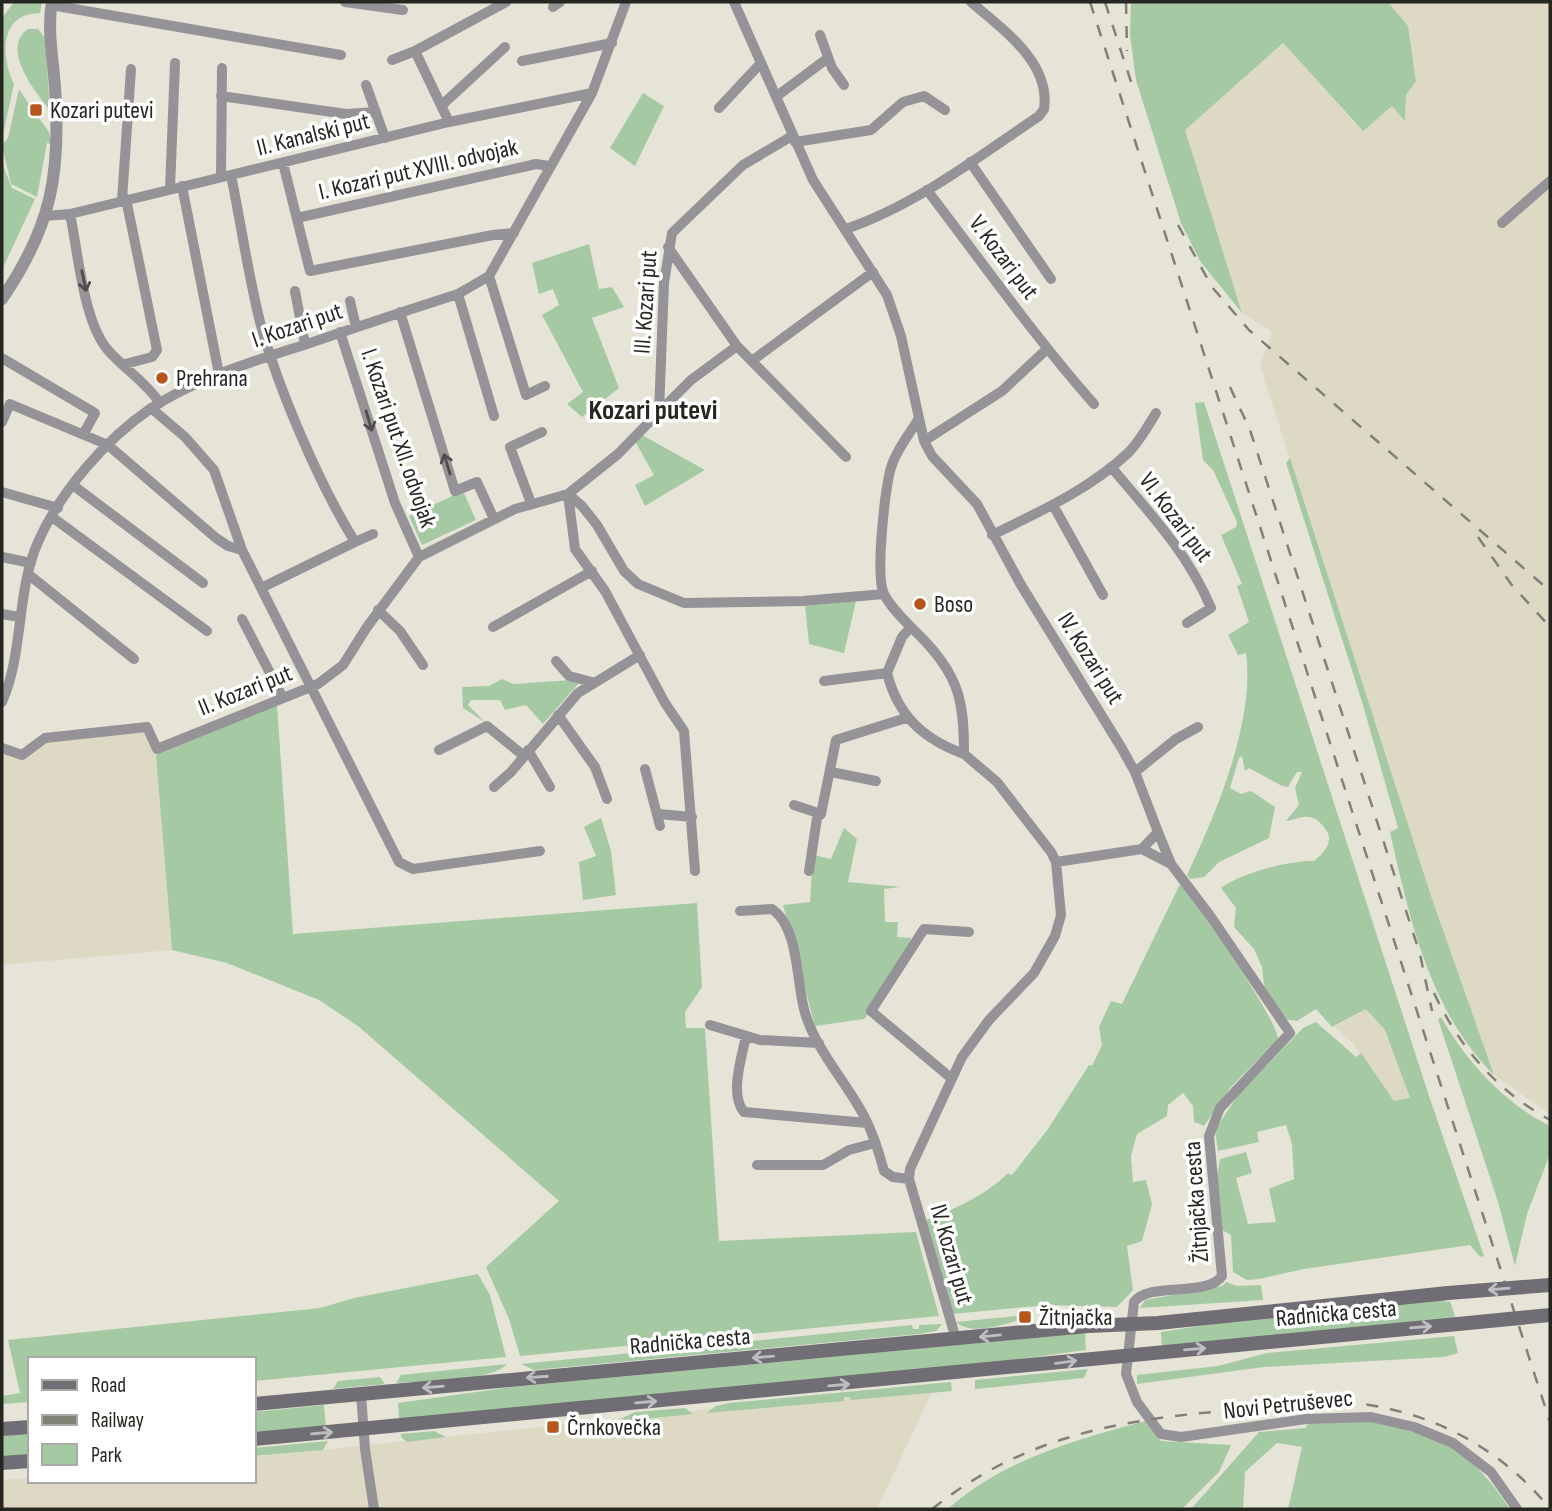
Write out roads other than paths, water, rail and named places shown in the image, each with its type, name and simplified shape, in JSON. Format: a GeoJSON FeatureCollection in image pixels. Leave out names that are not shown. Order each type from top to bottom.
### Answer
{"type":"FeatureCollection","features":[{"type":"Feature","properties":{"kind":"main road","name":"Radnička cesta"},"geometry":{"type":"LineString","coordinates":[[256,1404],[1550,1284]]}},
{"type":"Feature","properties":{"kind":"main road","name":"Radnička cesta"},"geometry":{"type":"LineString","coordinates":[[256,1439],[1550,1315]]}},
{"type":"Feature","properties":{"kind":"main road"},"geometry":{"type":"LineString","coordinates":[[2,1429],[28,1427]]}},
{"type":"Feature","properties":{"kind":"main road"},"geometry":{"type":"LineString","coordinates":[[2,1464],[28,1461]]}},
{"type":"Feature","properties":{"kind":"street"},"geometry":{"type":"LineString","coordinates":[[345,2],[403,10]]}},
{"type":"Feature","properties":{"kind":"street"},"geometry":{"type":"LineString","coordinates":[[392,60],[415,51],[506,2]]}},
{"type":"Feature","properties":{"kind":"street","name":"I. Kozari put"},"geometry":{"type":"LineString","coordinates":[[2,702],[31,563],[55,512],[108,445],[156,406],[219,374],[458,294],[489,276],[592,93],[626,2]]}},
{"type":"Feature","properties":{"kind":"street"},"geometry":{"type":"LineString","coordinates":[[734,2],[793,139],[871,130],[911,97],[924,96],[945,110]]}},
{"type":"Feature","properties":{"kind":"street"},"geometry":{"type":"LineString","coordinates":[[846,229],[886,213],[927,190],[1039,116],[1045,103],[1036,67],[1027,55],[971,2]]}},
{"type":"Feature","properties":{"kind":"street"},"geometry":{"type":"LineString","coordinates":[[2,299],[17,275],[45,216],[54,186],[59,146],[51,4],[341,55]]}},
{"type":"Feature","properties":{"kind":"street"},"geometry":{"type":"LineString","coordinates":[[820,35],[828,58],[844,85]]}},
{"type":"Feature","properties":{"kind":"street"},"geometry":{"type":"LineString","coordinates":[[522,61],[612,43]]}},
{"type":"Feature","properties":{"kind":"street"},"geometry":{"type":"LineString","coordinates":[[442,105],[505,47]]}},
{"type":"Feature","properties":{"kind":"street"},"geometry":{"type":"LineString","coordinates":[[415,51],[449,122]]}},
{"type":"Feature","properties":{"kind":"street"},"geometry":{"type":"LineString","coordinates":[[776,96],[828,58]]}},
{"type":"Feature","properties":{"kind":"street"},"geometry":{"type":"LineString","coordinates":[[170,189],[175,63]]}},
{"type":"Feature","properties":{"kind":"street"},"geometry":{"type":"LineString","coordinates":[[719,108],[761,63]]}},
{"type":"Feature","properties":{"kind":"street"},"geometry":{"type":"LineString","coordinates":[[222,68],[226,176],[270,355],[338,514],[355,542]]}},
{"type":"Feature","properties":{"kind":"street"},"geometry":{"type":"LineString","coordinates":[[125,364],[152,357],[158,350],[124,199],[131,69]]}},
{"type":"Feature","properties":{"kind":"street"},"geometry":{"type":"LineString","coordinates":[[366,85],[385,138]]}},
{"type":"Feature","properties":{"kind":"street","name":"II. Kanalski put"},"geometry":{"type":"LineString","coordinates":[[45,216],[70,214],[552,98],[592,93]]}},
{"type":"Feature","properties":{"kind":"street"},"geometry":{"type":"LineString","coordinates":[[221,96],[346,114],[376,112]]}},
{"type":"Feature","properties":{"kind":"street","name":"IV. Kozari put"},"geometry":{"type":"LineString","coordinates":[[793,139],[813,180],[887,295],[897,323],[924,442],[932,456],[972,499],[1135,772],[1171,864]]}},
{"type":"Feature","properties":{"kind":"street","name":"III. Kozari put"},"geometry":{"type":"LineString","coordinates":[[659,412],[668,247],[678,224],[743,164],[793,139]]}},
{"type":"Feature","properties":{"kind":"street","name":"V. Kozari put"},"geometry":{"type":"LineString","coordinates":[[970,162],[1051,279]]}},
{"type":"Feature","properties":{"kind":"street"},"geometry":{"type":"LineString","coordinates":[[283,163],[310,271],[494,234],[514,233]]}},
{"type":"Feature","properties":{"kind":"street","name":"I. Kozari put XVIII. odvojak"},"geometry":{"type":"LineString","coordinates":[[297,218],[536,164],[549,166]]}},
{"type":"Feature","properties":{"kind":"street"},"geometry":{"type":"LineString","coordinates":[[1502,223],[1550,181]]}},
{"type":"Feature","properties":{"kind":"street"},"geometry":{"type":"LineString","coordinates":[[182,186],[219,374]]}},
{"type":"Feature","properties":{"kind":"street","name":"V. Kozari put"},"geometry":{"type":"LineString","coordinates":[[927,190],[1010,296],[1046,350],[1094,404]]}},
{"type":"Feature","properties":{"kind":"street","name":"II. Kozari put"},"geometry":{"type":"LineString","coordinates":[[2,748],[22,755],[45,738],[147,727],[157,749],[309,686],[242,550],[214,470],[156,406],[125,364],[106,348],[93,323],[70,214]]}},
{"type":"Feature","properties":{"kind":"street"},"geometry":{"type":"LineString","coordinates":[[668,247],[737,346],[846,457]]}},
{"type":"Feature","properties":{"kind":"street"},"geometry":{"type":"LineString","coordinates":[[752,360],[873,272]]}},
{"type":"Feature","properties":{"kind":"street"},"geometry":{"type":"LineString","coordinates":[[489,276],[526,395],[545,386]]}},
{"type":"Feature","properties":{"kind":"street"},"geometry":{"type":"LineString","coordinates":[[295,290],[305,344]]}},
{"type":"Feature","properties":{"kind":"street"},"geometry":{"type":"LineString","coordinates":[[458,294],[494,415]]}},
{"type":"Feature","properties":{"kind":"street"},"geometry":{"type":"LineString","coordinates":[[350,301],[356,327]]}},
{"type":"Feature","properties":{"kind":"street"},"geometry":{"type":"LineString","coordinates":[[400,312],[455,491],[477,482],[494,519]]}},
{"type":"Feature","properties":{"kind":"street","name":"I. Kozari put XII. odvojak"},"geometry":{"type":"LineString","coordinates":[[340,332],[395,503],[419,557]]}},
{"type":"Feature","properties":{"kind":"street"},"geometry":{"type":"LineString","coordinates":[[540,850],[413,869],[405,867],[394,853],[309,686],[318,684],[343,665],[378,610],[419,557],[531,503],[568,494],[618,454],[691,380],[737,346]]}},
{"type":"Feature","properties":{"kind":"street"},"geometry":{"type":"LineString","coordinates":[[924,442],[1002,391],[1046,350]]}},
{"type":"Feature","properties":{"kind":"street"},"geometry":{"type":"LineString","coordinates":[[2,358],[95,413],[84,433]]}},
{"type":"Feature","properties":{"kind":"street"},"geometry":{"type":"LineString","coordinates":[[2,422],[10,404],[108,445],[216,538],[228,547],[242,550]]}},
{"type":"Feature","properties":{"kind":"street","name":"VI. Kozari put"},"geometry":{"type":"LineString","coordinates":[[992,535],[1053,505],[1111,467],[1134,446],[1156,412]]}},
{"type":"Feature","properties":{"kind":"street"},"geometry":{"type":"LineString","coordinates":[[918,420],[890,471],[880,572],[884,594],[910,628],[935,653],[961,697],[964,709],[964,754]]}},
{"type":"Feature","properties":{"kind":"street"},"geometry":{"type":"LineString","coordinates":[[531,503],[510,447],[542,432]]}},
{"type":"Feature","properties":{"kind":"street","name":"VI. Kozari put"},"geometry":{"type":"LineString","coordinates":[[1111,467],[1188,561],[1207,599],[1211,608],[1187,623]]}},
{"type":"Feature","properties":{"kind":"street"},"geometry":{"type":"LineString","coordinates":[[74,486],[203,583]]}},
{"type":"Feature","properties":{"kind":"street"},"geometry":{"type":"LineString","coordinates":[[2,492],[55,512],[207,631]]}},
{"type":"Feature","properties":{"kind":"street"},"geometry":{"type":"LineString","coordinates":[[568,494],[575,549],[592,571],[684,731],[695,871]]}},
{"type":"Feature","properties":{"kind":"street"},"geometry":{"type":"LineString","coordinates":[[568,494],[597,525],[624,571],[638,584],[684,603],[803,601],[884,594]]}},
{"type":"Feature","properties":{"kind":"street"},"geometry":{"type":"LineString","coordinates":[[1053,505],[1103,594]]}},
{"type":"Feature","properties":{"kind":"street"},"geometry":{"type":"LineString","coordinates":[[261,588],[373,534]]}},
{"type":"Feature","properties":{"kind":"street"},"geometry":{"type":"LineString","coordinates":[[2,557],[31,563]]}},
{"type":"Feature","properties":{"kind":"street"},"geometry":{"type":"LineString","coordinates":[[493,627],[592,571]]}},
{"type":"Feature","properties":{"kind":"street"},"geometry":{"type":"LineString","coordinates":[[28,574],[134,659]]}},
{"type":"Feature","properties":{"kind":"street"},"geometry":{"type":"LineString","coordinates":[[378,610],[400,631],[423,665]]}},
{"type":"Feature","properties":{"kind":"street"},"geometry":{"type":"LineString","coordinates":[[2,614],[19,617]]}},
{"type":"Feature","properties":{"kind":"street"},"geometry":{"type":"LineString","coordinates":[[242,619],[282,696]]}},
{"type":"Feature","properties":{"kind":"street"},"geometry":{"type":"LineString","coordinates":[[910,628],[902,637],[887,673],[906,718],[939,745],[964,754],[1005,791],[1056,862],[1142,849],[1171,864]]}},
{"type":"Feature","properties":{"kind":"street"},"geometry":{"type":"LineString","coordinates":[[494,787],[558,715],[592,682],[640,655]]}},
{"type":"Feature","properties":{"kind":"street"},"geometry":{"type":"LineString","coordinates":[[556,661],[569,677],[592,682]]}},
{"type":"Feature","properties":{"kind":"street"},"geometry":{"type":"LineString","coordinates":[[824,681],[887,673]]}},
{"type":"Feature","properties":{"kind":"street"},"geometry":{"type":"LineString","coordinates":[[558,715],[594,767],[607,799]]}},
{"type":"Feature","properties":{"kind":"street"},"geometry":{"type":"LineString","coordinates":[[809,871],[817,818],[821,814],[836,740],[906,718]]}},
{"type":"Feature","properties":{"kind":"street"},"geometry":{"type":"LineString","coordinates":[[439,750],[487,726],[526,753],[550,787]]}},
{"type":"Feature","properties":{"kind":"street"},"geometry":{"type":"LineString","coordinates":[[1135,772],[1176,739],[1198,727]]}},
{"type":"Feature","properties":{"kind":"street"},"geometry":{"type":"LineString","coordinates":[[645,769],[660,826]]}},
{"type":"Feature","properties":{"kind":"street"},"geometry":{"type":"LineString","coordinates":[[831,772],[876,781]]}},
{"type":"Feature","properties":{"kind":"street"},"geometry":{"type":"LineString","coordinates":[[794,805],[821,814]]}},
{"type":"Feature","properties":{"kind":"street"},"geometry":{"type":"LineString","coordinates":[[659,814],[692,817]]}},
{"type":"Feature","properties":{"kind":"street"},"geometry":{"type":"LineString","coordinates":[[1142,849],[1158,832]]}},
{"type":"Feature","properties":{"kind":"street","name":"IV. Kozari put"},"geometry":{"type":"LineString","coordinates":[[956,1339],[909,1179],[910,1169],[951,1078],[974,1038],[1034,973],[1055,936],[1061,915],[1056,862]]}},
{"type":"Feature","properties":{"kind":"street","name":"Žitnjačka cesta"},"geometry":{"type":"LineString","coordinates":[[1131,1324],[1138,1297],[1213,1284],[1222,1276],[1209,1136],[1220,1108],[1290,1033],[1212,917],[1171,864]]}},
{"type":"Feature","properties":{"kind":"street","name":"IV. Kozari put"},"geometry":{"type":"LineString","coordinates":[[740,911],[772,909],[783,921],[794,955],[804,1011],[819,1043],[867,1123],[888,1174],[909,1179]]}},
{"type":"Feature","properties":{"kind":"street"},"geometry":{"type":"LineString","coordinates":[[951,1078],[872,1011],[924,929],[969,932]]}},
{"type":"Feature","properties":{"kind":"street"},"geometry":{"type":"LineString","coordinates":[[710,1025],[747,1036],[819,1043]]}},
{"type":"Feature","properties":{"kind":"street"},"geometry":{"type":"LineString","coordinates":[[747,1036],[738,1075],[740,1108],[744,1112],[867,1123]]}},
{"type":"Feature","properties":{"kind":"street"},"geometry":{"type":"LineString","coordinates":[[757,1165],[823,1165],[849,1150],[875,1143]]}},
{"type":"Feature","properties":{"kind":"street"},"geometry":{"type":"LineString","coordinates":[[1127,1356],[1131,1324]]}},
{"type":"Feature","properties":{"kind":"street","name":"Novi Petruševec"},"geometry":{"type":"LineString","coordinates":[[1127,1356],[1126,1374],[1136,1398],[1161,1434],[1181,1437],[1306,1419],[1371,1417],[1414,1427],[1453,1443],[1491,1472],[1517,1509]]}},
{"type":"Feature","properties":{"kind":"street"},"geometry":{"type":"LineString","coordinates":[[361,1394],[374,1509]]}},
{"type":"Feature","properties":{"kind":"railway"},"geometry":{"type":"LineString","coordinates":[[1090,2],[1550,1422]]}},
{"type":"Feature","properties":{"kind":"railway"},"geometry":{"type":"LineString","coordinates":[[1105,2],[1133,88]]}},
{"type":"Feature","properties":{"kind":"railway"},"geometry":{"type":"LineString","coordinates":[[1126,2],[1127,51]]}},
{"type":"Feature","properties":{"kind":"railway"},"geometry":{"type":"LineString","coordinates":[[1178,225],[1212,287],[1249,330],[1550,591]]}},
{"type":"Feature","properties":{"kind":"railway"},"geometry":{"type":"LineString","coordinates":[[1230,387],[1250,430],[1420,954],[1432,1011]]}},
{"type":"Feature","properties":{"kind":"railway"},"geometry":{"type":"LineString","coordinates":[[1478,537],[1511,584],[1550,627]]}},
{"type":"Feature","properties":{"kind":"railway"},"geometry":{"type":"LineString","coordinates":[[1434,993],[1456,1032],[1482,1066],[1513,1096],[1550,1120]]}},
{"type":"Feature","properties":{"kind":"railway"},"geometry":{"type":"LineString","coordinates":[[932,1509],[1000,1465],[1034,1449],[1070,1437],[1182,1415],[1325,1402],[1370,1405],[1400,1411],[1456,1433],[1507,1466],[1530,1486],[1550,1509]]}},
{"type":"Feature","properties":{"kind":"place","name":"Kozari putevi"},"geometry":{"type":"Point","coordinates":[36,110]}},
{"type":"Feature","properties":{"kind":"place","name":"Prehrana"},"geometry":{"type":"Point","coordinates":[162,378]}},
{"type":"Feature","properties":{"kind":"place","name":"Boso"},"geometry":{"type":"Point","coordinates":[920,604]}},
{"type":"Feature","properties":{"kind":"place","name":"Žitnjačka"},"geometry":{"type":"Point","coordinates":[1025,1317]}},
{"type":"Feature","properties":{"kind":"place","name":"Črnkovečka"},"geometry":{"type":"Point","coordinates":[553,1427]}},
{"type":"Feature","properties":{"kind":"district","name":"Kozari putevi"},"geometry":{"type":"Point","coordinates":[653,409]}}]}
